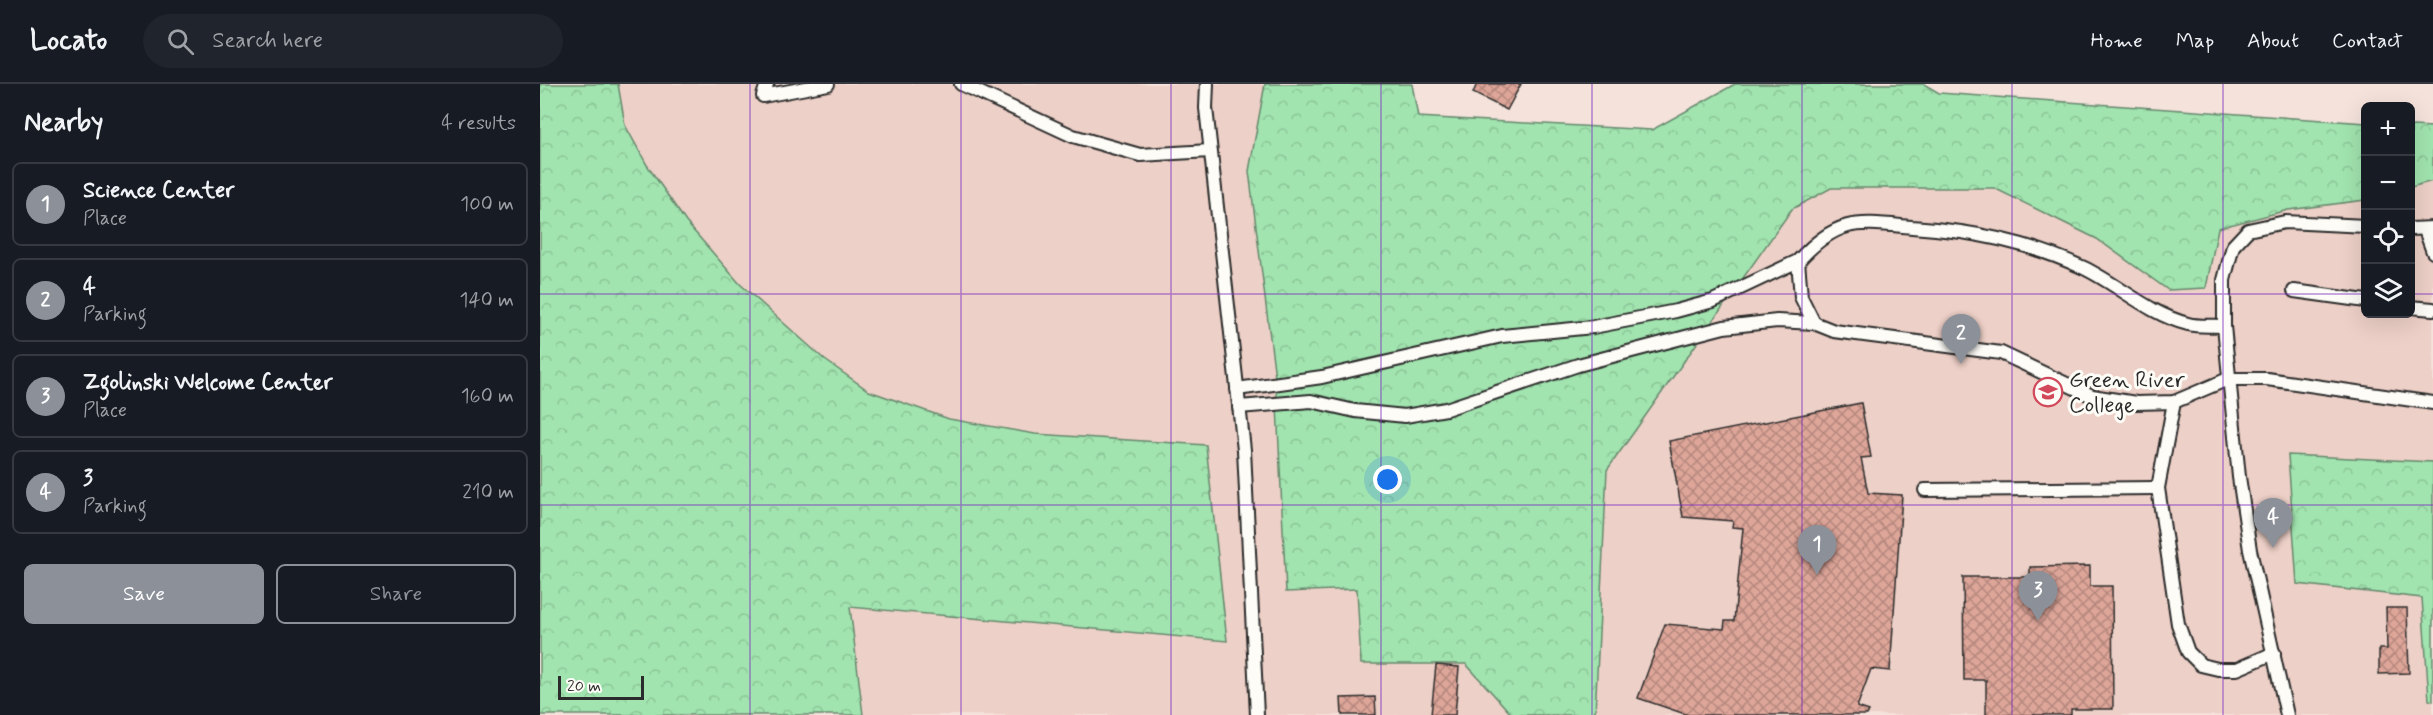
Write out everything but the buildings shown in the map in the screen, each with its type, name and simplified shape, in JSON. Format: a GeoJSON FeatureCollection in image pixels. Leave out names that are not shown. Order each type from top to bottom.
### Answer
{"type":"FeatureCollection","features":[{"type":"Feature","properties":{"kind":"lane"},"geometry":{"type":"LineString","coordinates":[[767,84],[763,96],[828,84]]}},
{"type":"Feature","properties":{"kind":"lane"},"geometry":{"type":"LineString","coordinates":[[961,84],[1073,136],[1140,155],[1210,151]]}},
{"type":"Feature","properties":{"kind":"lane"},"geometry":{"type":"LineString","coordinates":[[1206,84],[1210,151],[1244,450],[1257,715]]}},
{"type":"Feature","properties":{"kind":"lane"},"geometry":{"type":"LineString","coordinates":[[1237,389],[1322,377],[1502,336],[1593,327],[1713,302],[1798,261],[1831,231],[1860,222],[1950,229],[2019,243],[2052,254],[2085,269],[2167,317],[2190,324],[2224,326]]}},
{"type":"Feature","properties":{"kind":"lane"},"geometry":{"type":"LineString","coordinates":[[2287,715],[2250,550],[2228,379],[2224,326],[2226,266],[2233,246],[2248,230],[2285,222],[2361,226]]}},
{"type":"Feature","properties":{"kind":"lane"},"geometry":{"type":"LineString","coordinates":[[2429,229],[2433,252]]}},
{"type":"Feature","properties":{"kind":"lane"},"geometry":{"type":"LineString","coordinates":[[1798,261],[1801,297],[1814,322]]}},
{"type":"Feature","properties":{"kind":"lane"},"geometry":{"type":"LineString","coordinates":[[2294,291],[2361,300]]}},
{"type":"Feature","properties":{"kind":"lane"},"geometry":{"type":"LineString","coordinates":[[2415,307],[2433,309]]}},
{"type":"Feature","properties":{"kind":"lane"},"geometry":{"type":"LineString","coordinates":[[1239,407],[1311,401],[1355,411],[1405,416],[1446,409],[1578,365],[1712,330],[1777,321],[1814,322],[1834,331],[2001,353],[2092,396],[2136,403],[2174,402],[2228,379],[2267,379],[2433,403]]}},
{"type":"Feature","properties":{"kind":"lane"},"geometry":{"type":"LineString","coordinates":[[2174,402],[2158,488],[2178,624],[2188,652],[2201,665],[2218,669],[2237,669],[2274,653]]}},
{"type":"Feature","properties":{"kind":"lane"},"geometry":{"type":"LineString","coordinates":[[1925,490],[2158,488]]}},
{"type":"Feature","properties":{"kind":"shaded area"},"geometry":{"type":"Polygon","coordinates":[[[618,84],[1265,84],[1249,171],[1276,385],[1286,592],[1357,589],[1361,663],[1466,664],[1512,715],[863,715],[849,607],[1227,641],[1206,446],[1036,434],[949,419],[869,392],[825,360],[740,284],[686,222],[646,165],[625,125],[618,84]]]}},
{"type":"Feature","properties":{"kind":"shaded area","name":"Green River College"},"geometry":{"type":"Polygon","coordinates":[[[2433,181],[2433,715],[1595,715],[1607,470],[1792,209],[1831,188],[1994,188],[2097,239],[2168,290],[2206,287],[2217,228],[2288,210],[2361,201],[2361,318],[2415,318],[2415,185],[2433,181]]]}},
{"type":"Feature","properties":{"kind":"green space"},"geometry":{"type":"Polygon","coordinates":[[[540,84],[618,84],[625,125],[647,165],[686,222],[740,284],[825,360],[869,391],[949,419],[1035,434],[1206,445],[1227,641],[850,607],[863,715],[540,715],[540,84]]]}},
{"type":"Feature","properties":{"kind":"green space"},"geometry":{"type":"Polygon","coordinates":[[[1265,84],[1412,84],[1418,117],[1652,130],[1735,84],[1924,84],[1939,93],[2361,123],[2361,201],[2288,210],[2218,228],[2206,288],[2168,290],[2097,239],[1994,188],[1831,188],[1792,209],[1607,470],[1595,715],[1512,715],[1466,664],[1361,664],[1357,589],[1286,592],[1276,385],[1249,171],[1265,84]]]}},
{"type":"Feature","properties":{"kind":"green space"},"geometry":{"type":"Polygon","coordinates":[[[2415,126],[2433,127],[2433,181],[2415,186],[2415,126]]]}},
{"type":"Feature","properties":{"kind":"green space"},"geometry":{"type":"Polygon","coordinates":[[[2288,455],[2433,462],[2433,701],[2429,700],[2422,598],[2297,584],[2288,455]]]}},
{"type":"Feature","properties":{"kind":"place","name":"4"},"geometry":{"type":"Point","coordinates":[1961,364]}},
{"type":"Feature","properties":{"kind":"place","name":"Green River College"},"geometry":{"type":"Point","coordinates":[2048,392]}},
{"type":"Feature","properties":{"kind":"place","name":"3"},"geometry":{"type":"Point","coordinates":[2273,548]}},
{"type":"Feature","properties":{"kind":"place","name":"Science Center"},"geometry":{"type":"Point","coordinates":[1817,575]}},
{"type":"Feature","properties":{"kind":"place","name":"Zgolinski Welcome Center"},"geometry":{"type":"Point","coordinates":[2038,621]}}]}
